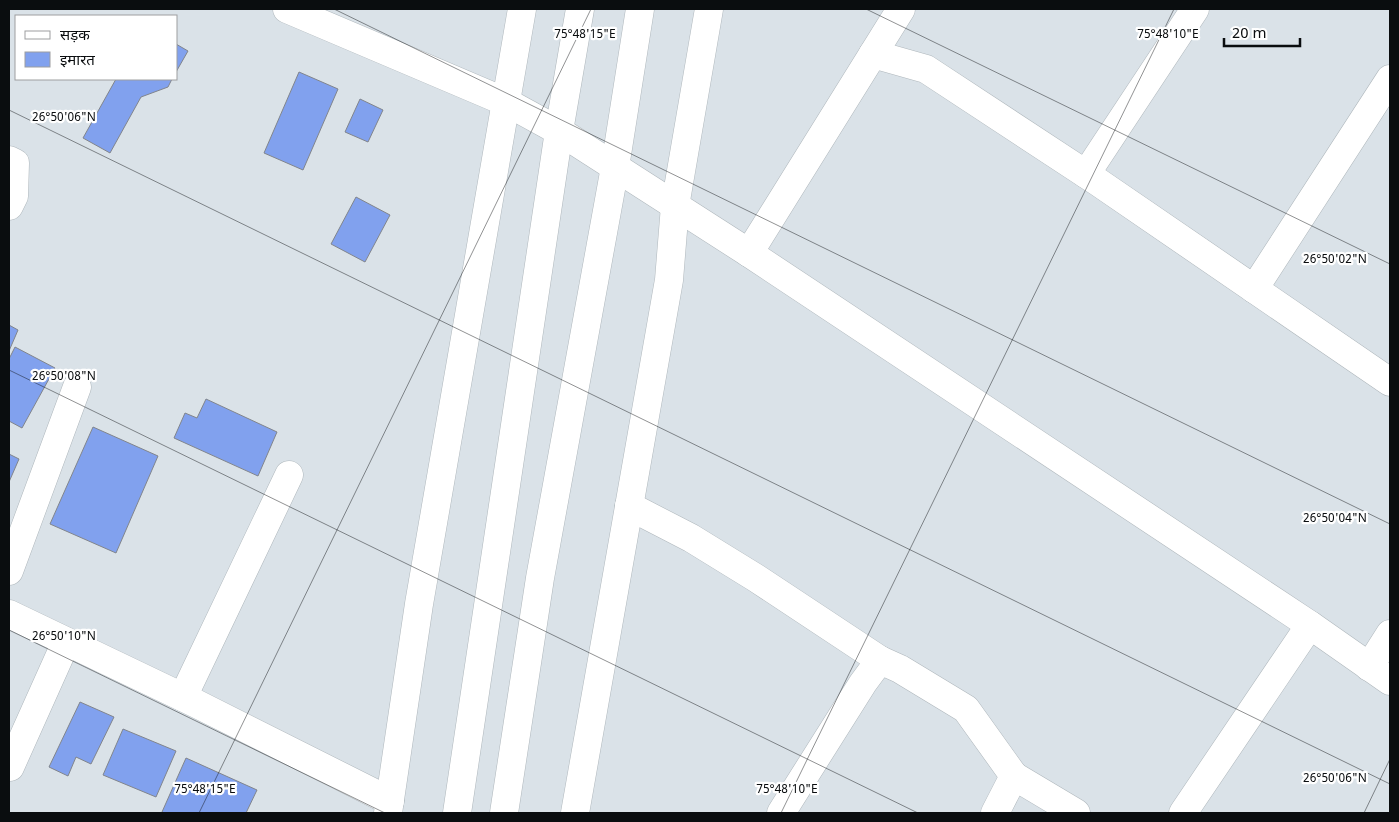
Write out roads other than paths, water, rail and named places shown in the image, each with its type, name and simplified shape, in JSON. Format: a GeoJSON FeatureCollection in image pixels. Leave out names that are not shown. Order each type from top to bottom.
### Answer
{"type":"FeatureCollection","features":[{"type":"Feature","properties":{"kind":"street"},"geometry":{"type":"LineString","coordinates":[[287,9],[506,102],[559,131],[749,253],[1310,625],[1380,674],[1390,634]]}},
{"type":"Feature","properties":{"kind":"street"},"geometry":{"type":"LineString","coordinates":[[9,614],[183,697],[389,807],[419,604],[522,9]]}},
{"type":"Feature","properties":{"kind":"street"},"geometry":{"type":"LineString","coordinates":[[457,813],[559,131],[580,9]]}},
{"type":"Feature","properties":{"kind":"street"},"geometry":{"type":"LineString","coordinates":[[504,813],[540,578],[615,167],[640,9]]}},
{"type":"Feature","properties":{"kind":"street"},"geometry":{"type":"LineString","coordinates":[[575,813],[669,280],[675,206],[709,9]]}},
{"type":"Feature","properties":{"kind":"street"},"geometry":{"type":"LineString","coordinates":[[749,253],[901,9]]}},
{"type":"Feature","properties":{"kind":"street"},"geometry":{"type":"LineString","coordinates":[[1086,174],[1195,9]]}},
{"type":"Feature","properties":{"kind":"street"},"geometry":{"type":"LineString","coordinates":[[873,54],[926,69],[1086,174],[1390,382]]}},
{"type":"Feature","properties":{"kind":"street"},"geometry":{"type":"LineString","coordinates":[[1254,289],[1390,80]]}},
{"type":"Feature","properties":{"kind":"street"},"geometry":{"type":"LineString","coordinates":[[9,160],[15,163],[14,196],[9,206]]}},
{"type":"Feature","properties":{"kind":"street"},"geometry":{"type":"LineString","coordinates":[[9,571],[77,387]]}},
{"type":"Feature","properties":{"kind":"street"},"geometry":{"type":"LineString","coordinates":[[183,697],[289,475]]}},
{"type":"Feature","properties":{"kind":"street"},"geometry":{"type":"LineString","coordinates":[[629,506],[691,538],[748,573],[880,660],[966,709],[1014,776],[1076,813]]}},
{"type":"Feature","properties":{"kind":"street"},"geometry":{"type":"LineString","coordinates":[[1183,813],[1310,625]]}},
{"type":"Feature","properties":{"kind":"street"},"geometry":{"type":"LineString","coordinates":[[10,767],[66,642]]}},
{"type":"Feature","properties":{"kind":"street"},"geometry":{"type":"LineString","coordinates":[[781,813],[863,683],[880,660]]}},
{"type":"Feature","properties":{"kind":"street"},"geometry":{"type":"LineString","coordinates":[[995,813],[1014,776]]}}]}
